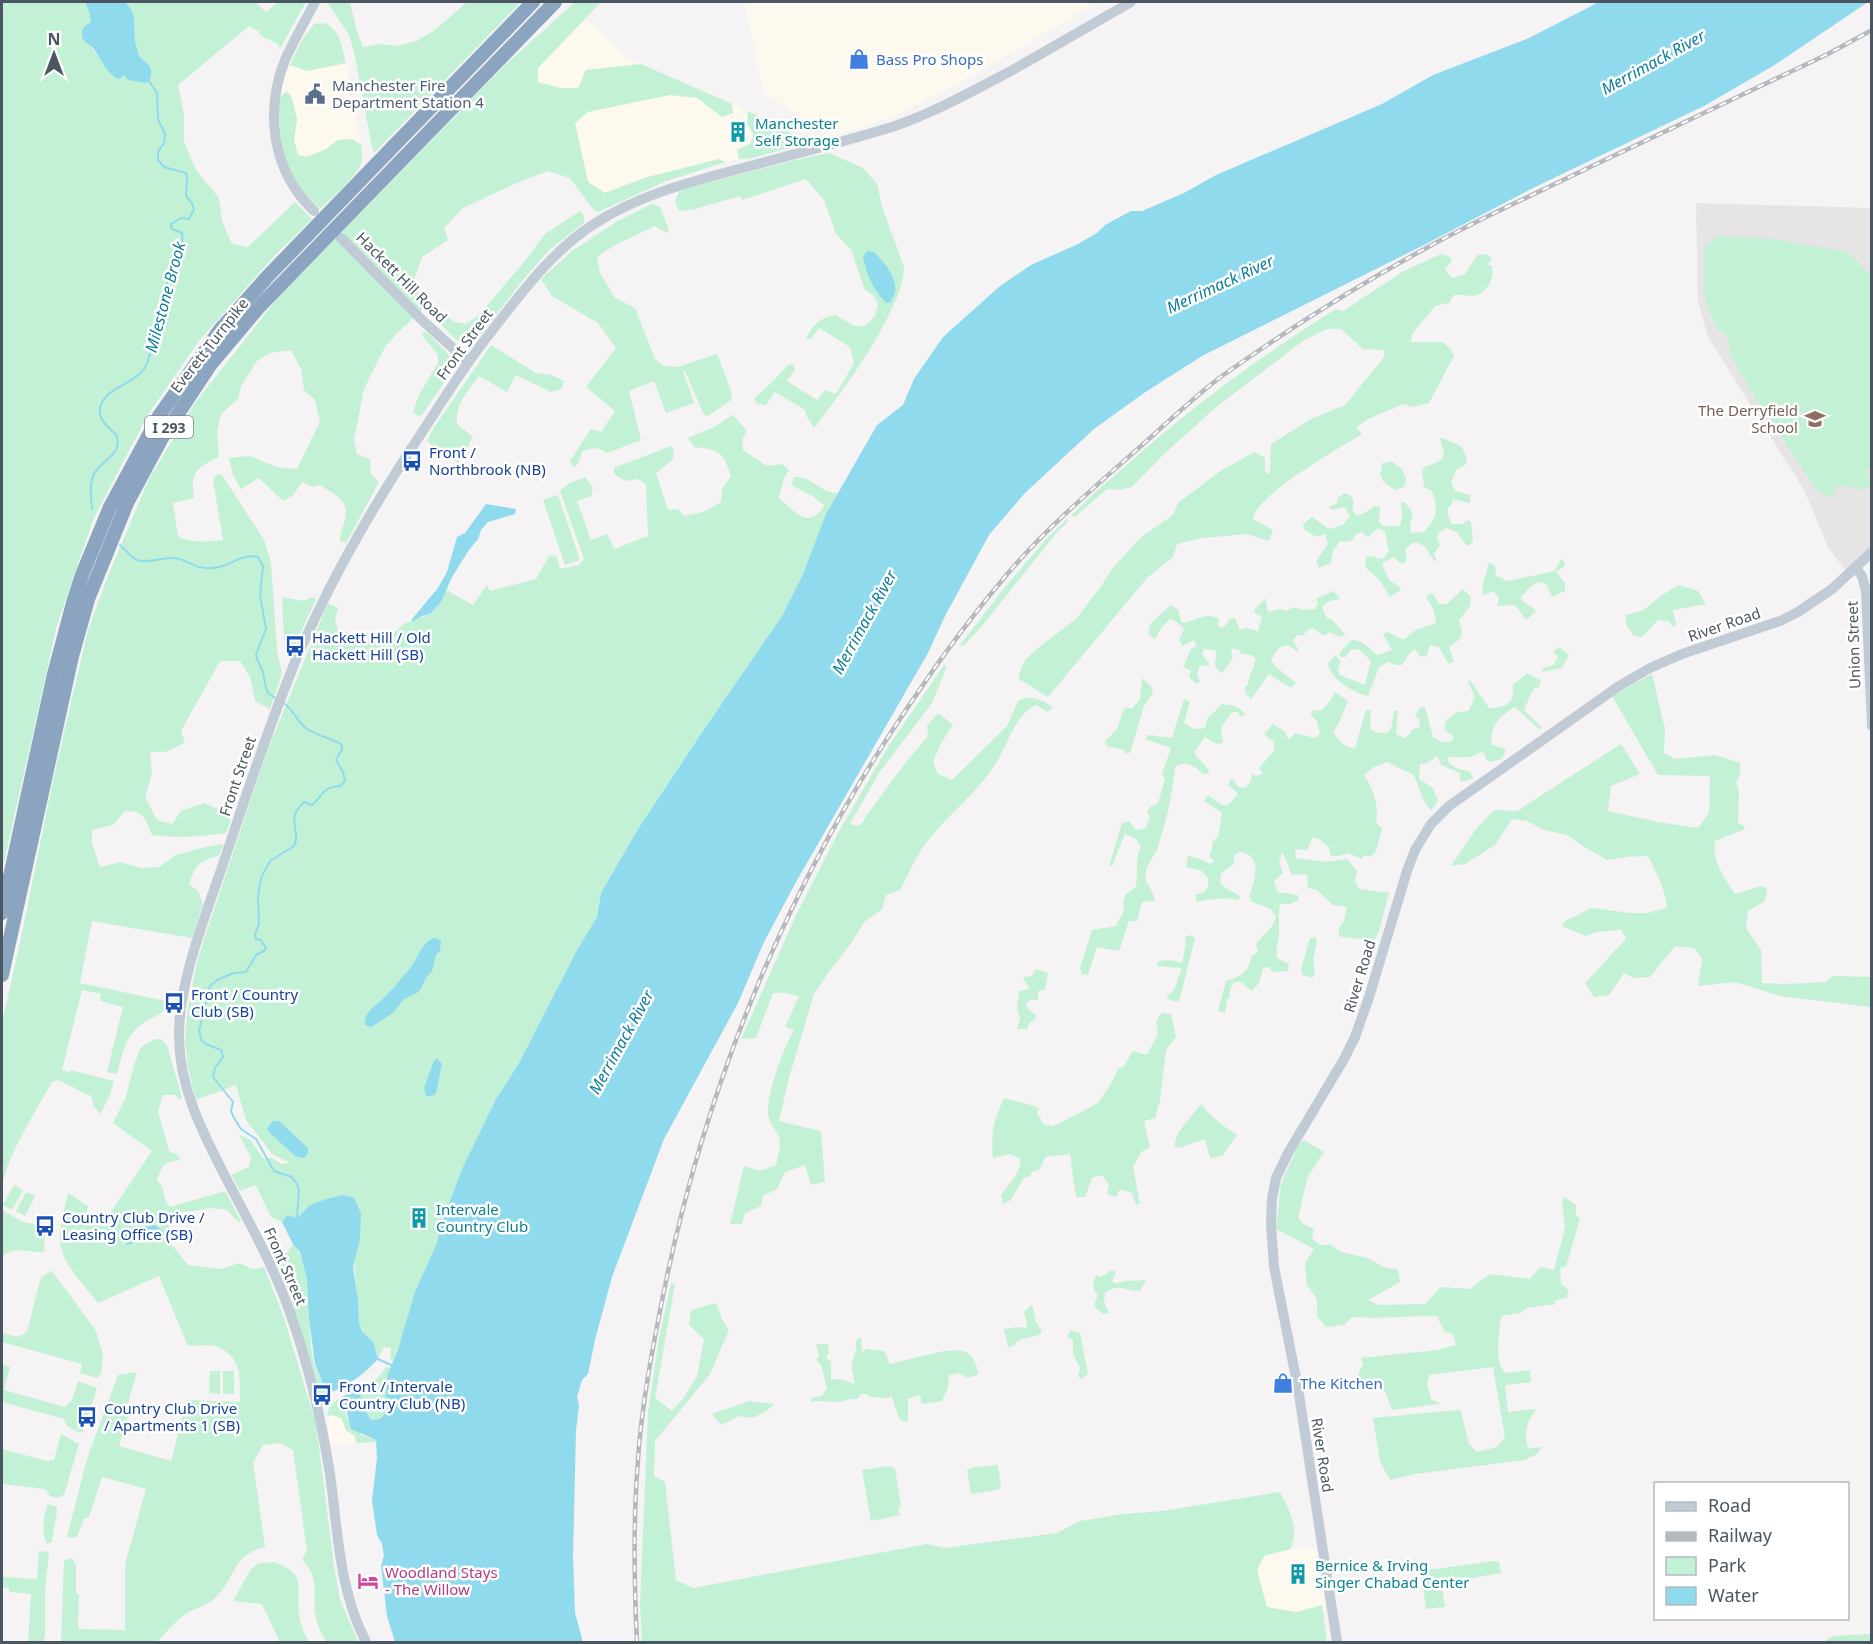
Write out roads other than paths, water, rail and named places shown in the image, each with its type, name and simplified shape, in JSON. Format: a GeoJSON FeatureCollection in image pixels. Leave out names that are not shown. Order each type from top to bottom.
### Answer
{"type":"FeatureCollection","features":[{"type":"Feature","properties":{"kind":"highway","name":"Everett Turnpike"},"geometry":{"type":"LineString","coordinates":[[2,913],[54,674],[73,603],[110,507],[149,433],[201,355],[253,292],[533,2]]}},
{"type":"Feature","properties":{"kind":"highway","name":"Everett Turnpike"},"geometry":{"type":"LineString","coordinates":[[2,975],[72,656],[85,609],[103,557],[127,503],[162,438],[211,364],[259,307],[555,2]]}},
{"type":"Feature","properties":{"kind":"main road"},"geometry":{"type":"LineString","coordinates":[[314,212],[294,188],[285,169],[275,133],[273,110],[276,89],[285,61],[315,2]]}},
{"type":"Feature","properties":{"kind":"main road","name":"Front Street"},"geometry":{"type":"LineString","coordinates":[[366,1642],[345,1586],[329,1469],[313,1385],[287,1304],[273,1270],[209,1145],[191,1104],[180,1063],[179,1023],[184,991],[200,934],[254,773],[294,664],[361,530],[389,483],[468,362],[533,278],[559,251],[594,224],[637,201],[662,191],[899,124],[957,99],[1131,2]]}},
{"type":"Feature","properties":{"kind":"main road","name":"Hackett Hill Road"},"geometry":{"type":"LineString","coordinates":[[341,238],[422,320],[468,362]]}},
{"type":"Feature","properties":{"kind":"main road","name":"River Road"},"geometry":{"type":"LineString","coordinates":[[1337,1642],[1298,1388],[1274,1267],[1271,1231],[1272,1199],[1276,1178],[1288,1154],[1355,1037],[1415,849],[1431,824],[1449,806],[1619,686],[1672,658],[1780,621],[1798,612],[1832,589],[1872,552]]}},
{"type":"Feature","properties":{"kind":"main road","name":"Union Street"},"geometry":{"type":"LineString","coordinates":[[1855,567],[1862,576],[1866,591],[1872,726]]}},
{"type":"Feature","properties":{"kind":"water"},"geometry":{"type":"Polygon","coordinates":[[[116,1],[128,5],[133,15],[138,52],[151,70],[149,81],[146,83],[128,80],[124,75],[120,79],[108,71],[82,36],[83,29],[91,17],[85,2],[116,1]]]}},
{"type":"Feature","properties":{"kind":"water","name":"Merrimack River"},"geometry":{"type":"Polygon","coordinates":[[[1599,2],[1868,2],[1773,66],[1704,106],[1533,188],[1202,356],[1144,393],[1094,429],[1025,493],[989,535],[945,616],[928,653],[796,882],[764,942],[738,1003],[664,1139],[612,1277],[588,1374],[582,1380],[577,1397],[579,1406],[576,1430],[573,1557],[575,1613],[583,1642],[395,1642],[387,1616],[381,1566],[384,1556],[382,1544],[377,1535],[372,1500],[377,1458],[376,1440],[351,1429],[343,1396],[357,1390],[371,1420],[380,1419],[385,1413],[387,1376],[398,1349],[415,1292],[437,1243],[440,1228],[462,1169],[495,1101],[519,1063],[577,950],[597,917],[601,893],[638,829],[782,616],[803,574],[826,514],[877,425],[903,405],[914,379],[943,337],[1000,286],[1031,265],[1078,244],[1097,233],[1105,225],[1131,211],[1142,211],[1184,193],[1216,175],[1382,104],[1433,75],[1529,38],[1599,2]]]}},
{"type":"Feature","properties":{"kind":"water"},"geometry":{"type":"Polygon","coordinates":[[[867,251],[874,252],[892,276],[895,292],[891,302],[886,303],[871,282],[863,257],[867,251]]]}},
{"type":"Feature","properties":{"kind":"water"},"geometry":{"type":"Polygon","coordinates":[[[486,504],[516,509],[515,514],[488,522],[452,577],[441,602],[430,614],[412,622],[412,619],[438,588],[447,572],[457,537],[465,533],[486,504]]]}},
{"type":"Feature","properties":{"kind":"water"},"geometry":{"type":"Polygon","coordinates":[[[435,938],[441,941],[440,951],[421,989],[404,999],[393,1013],[371,1027],[365,1025],[369,1012],[408,971],[426,943],[435,938]]]}},
{"type":"Feature","properties":{"kind":"water"},"geometry":{"type":"Polygon","coordinates":[[[437,1058],[442,1064],[436,1093],[426,1096],[424,1088],[437,1058]]]}},
{"type":"Feature","properties":{"kind":"water"},"geometry":{"type":"Polygon","coordinates":[[[273,1121],[279,1121],[308,1148],[308,1153],[304,1158],[295,1156],[270,1133],[267,1129],[273,1121]]]}},
{"type":"Feature","properties":{"kind":"water"},"geometry":{"type":"Polygon","coordinates":[[[343,1195],[354,1198],[361,1213],[360,1240],[353,1266],[359,1323],[362,1331],[374,1344],[378,1359],[347,1385],[334,1391],[323,1384],[315,1364],[307,1279],[300,1252],[293,1244],[282,1222],[287,1215],[297,1218],[312,1205],[343,1195]]]}},
{"type":"Feature","properties":{"kind":"water"},"geometry":{"type":"Polygon","coordinates":[[[153,1225],[164,1233],[127,1245],[120,1234],[127,1230],[153,1225]]]}},
{"type":"Feature","properties":{"kind":"waterway","name":"Milestone Brook"},"geometry":{"type":"LineString","coordinates":[[92,509],[92,478],[115,452],[118,441],[116,434],[102,419],[100,408],[107,395],[133,379],[146,365],[154,329],[164,303],[167,283],[182,245],[182,233],[172,229],[171,224],[181,218],[189,219],[194,209],[186,196],[186,173],[164,167],[158,160],[158,152],[164,143],[165,134],[158,119],[157,93],[149,81]]}},
{"type":"Feature","properties":{"kind":"waterway","name":"Milestone Brook"},"geometry":{"type":"LineString","coordinates":[[120,545],[137,560],[174,558],[204,568],[219,567],[248,556],[258,557],[263,566],[260,595],[266,629],[256,655],[268,693],[275,698]]}},
{"type":"Feature","properties":{"kind":"waterway","name":"Milestone Brook"},"geometry":{"type":"LineString","coordinates":[[285,704],[307,729],[342,745],[336,760],[345,781],[340,786],[326,790],[312,805],[304,802],[298,809],[294,820],[296,835],[294,846],[270,861],[260,882],[259,924],[255,934],[256,939],[261,940],[266,948],[256,955],[246,972],[234,973],[219,979],[210,986],[199,1031],[202,1041],[221,1050],[223,1057],[215,1068],[213,1077],[233,1102],[231,1111],[241,1129],[256,1139],[274,1171],[292,1177],[297,1184],[299,1190],[297,1218],[299,1219]]}},
{"type":"Feature","properties":{"kind":"waterway"},"geometry":{"type":"LineString","coordinates":[[378,1359],[391,1365]]}},
{"type":"Feature","properties":{"kind":"waterway","name":"Milestone Brook"},"geometry":{"type":"LineString","coordinates":[[347,1385],[352,1396]]}},
{"type":"Feature","properties":{"kind":"railway"},"geometry":{"type":"LineString","coordinates":[[637,1642],[635,1506],[639,1441],[646,1386],[660,1311],[699,1149],[754,993],[825,843],[867,771],[912,701],[971,619],[1023,556],[1053,525],[1210,385],[1282,335],[1375,277],[1470,225],[1828,54],[1872,30]]}},
{"type":"Feature","properties":{"kind":"place","name":"Bass Pro Shops"},"geometry":{"type":"Point","coordinates":[859,59]}},
{"type":"Feature","properties":{"kind":"place","name":"Manchester Fire Department Station 4"},"geometry":{"type":"Point","coordinates":[315,94]}},
{"type":"Feature","properties":{"kind":"place","name":"Manchester Self Storage"},"geometry":{"type":"Point","coordinates":[738,132]}},
{"type":"Feature","properties":{"kind":"place","name":"The Derryfield School"},"geometry":{"type":"Point","coordinates":[1815,419]}},
{"type":"Feature","properties":{"kind":"place","name":"Front / Northbrook (NB)"},"geometry":{"type":"Point","coordinates":[412,461]}},
{"type":"Feature","properties":{"kind":"place","name":"Hackett Hill / Old Hackett Hill (SB)"},"geometry":{"type":"Point","coordinates":[295,646]}},
{"type":"Feature","properties":{"kind":"place","name":"Front / Country Club (SB)"},"geometry":{"type":"Point","coordinates":[174,1003]}},
{"type":"Feature","properties":{"kind":"place","name":"Intervale Country Club"},"geometry":{"type":"Point","coordinates":[419,1218]}},
{"type":"Feature","properties":{"kind":"place","name":"Country Club Drive / Leasing Office (SB)"},"geometry":{"type":"Point","coordinates":[45,1226]}},
{"type":"Feature","properties":{"kind":"place","name":"The Kitchen"},"geometry":{"type":"Point","coordinates":[1283,1383]}},
{"type":"Feature","properties":{"kind":"place","name":"Front / Intervale Country Club (NB)"},"geometry":{"type":"Point","coordinates":[322,1395]}},
{"type":"Feature","properties":{"kind":"place","name":"Country Club Drive / Apartments 1 (SB)"},"geometry":{"type":"Point","coordinates":[87,1417]}},
{"type":"Feature","properties":{"kind":"place","name":"Bernice & Irving Singer Chabad Center"},"geometry":{"type":"Point","coordinates":[1298,1574]}},
{"type":"Feature","properties":{"kind":"place","name":"Woodland Stays - The Willow"},"geometry":{"type":"Point","coordinates":[368,1581]}}]}
